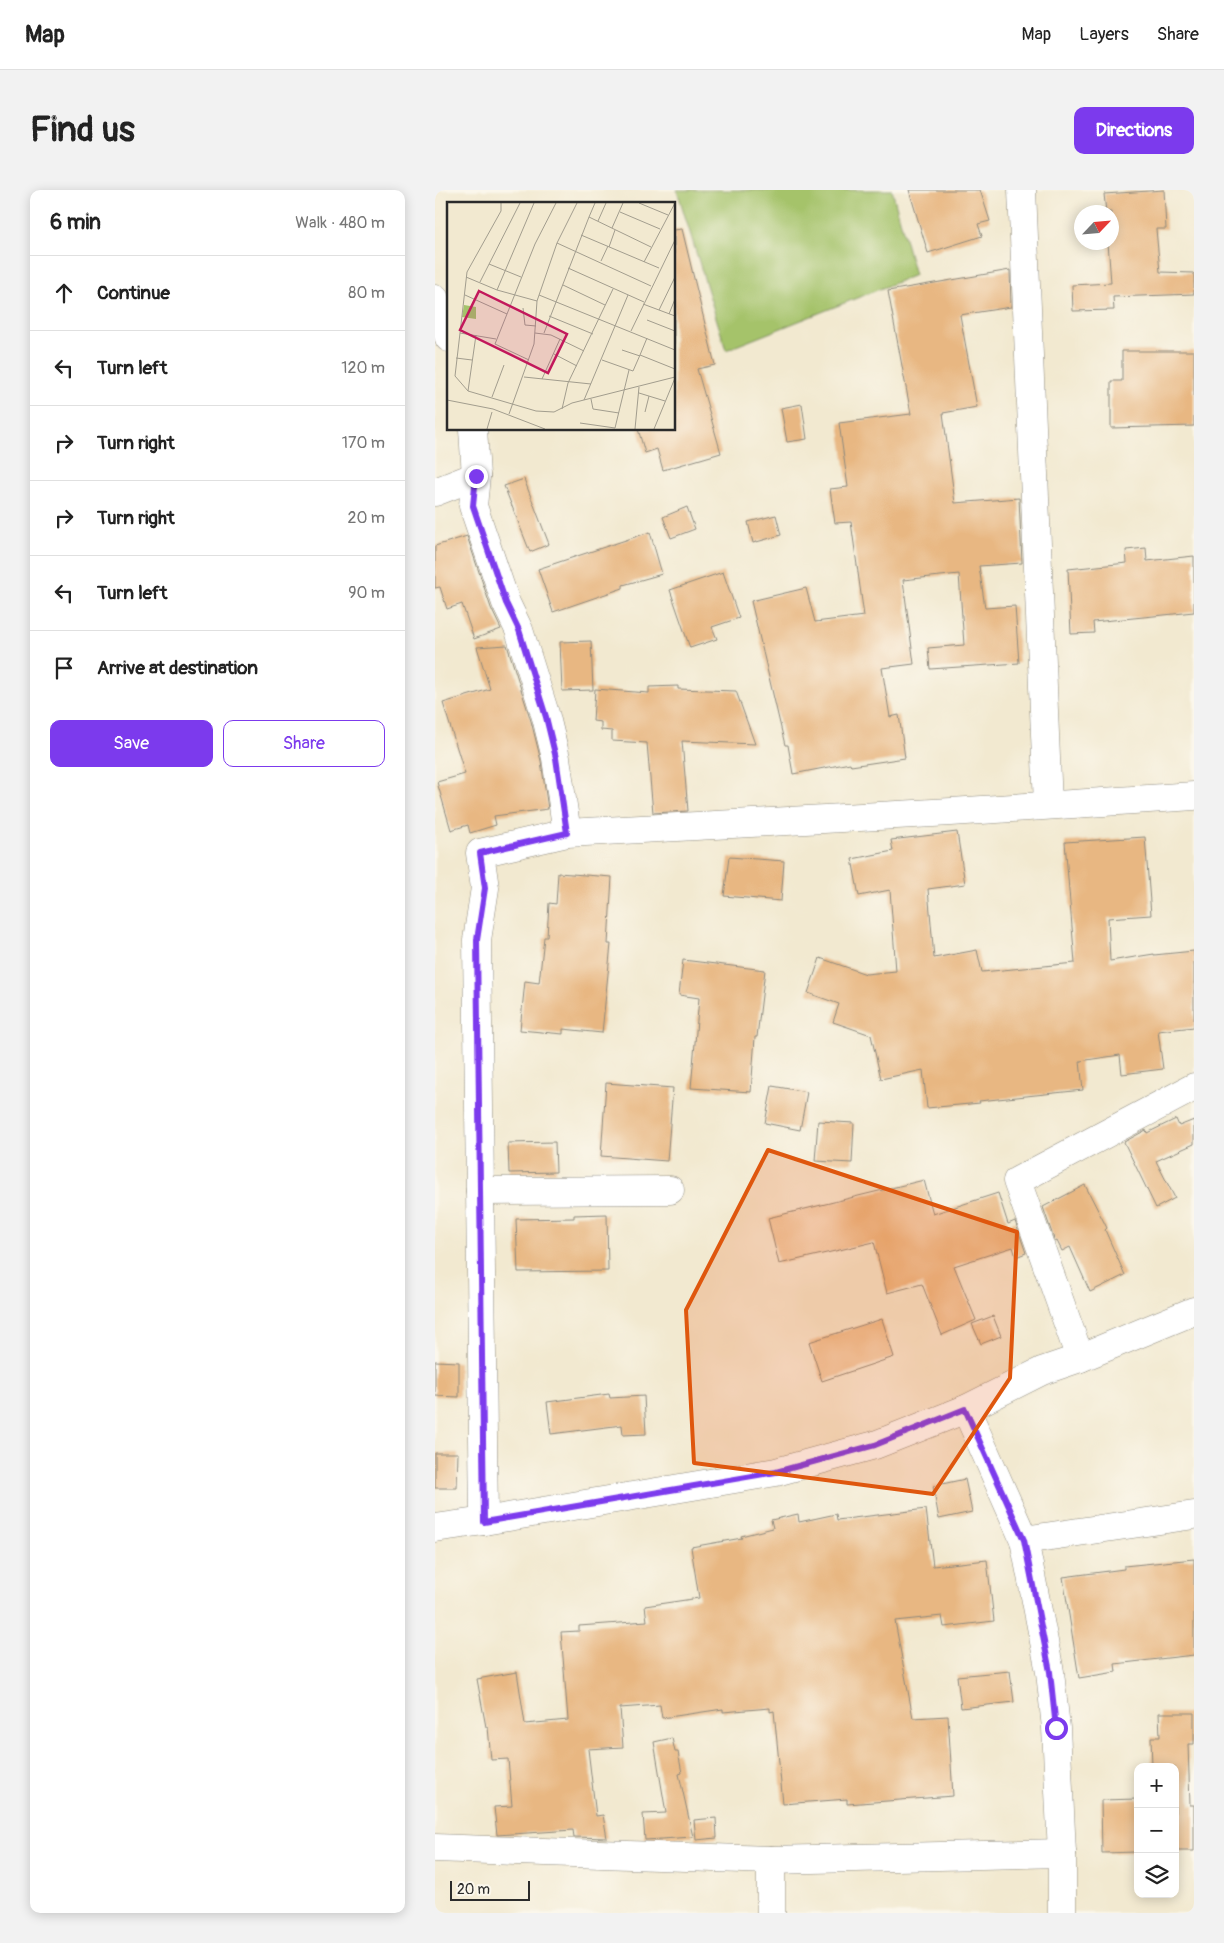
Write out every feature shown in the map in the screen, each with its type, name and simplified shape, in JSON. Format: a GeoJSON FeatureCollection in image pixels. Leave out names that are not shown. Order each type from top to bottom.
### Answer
{"type":"FeatureCollection","features":[{"type":"Feature","properties":{"kind":"street"},"geometry":{"type":"LineString","coordinates":[[1022,190],[1048,805]]}},
{"type":"Feature","properties":{"kind":"street"},"geometry":{"type":"LineString","coordinates":[[435,299],[447,332]]}},
{"type":"Feature","properties":{"kind":"street"},"geometry":{"type":"LineString","coordinates":[[473,430],[476,476],[473,506],[506,603],[519,630],[546,717],[556,758],[567,833]]}},
{"type":"Feature","properties":{"kind":"street"},"geometry":{"type":"LineString","coordinates":[[435,492],[476,476]]}},
{"type":"Feature","properties":{"kind":"street"},"geometry":{"type":"LineString","coordinates":[[484,1522],[477,940],[485,888],[480,853],[567,833],[1194,796]]}},
{"type":"Feature","properties":{"kind":"street"},"geometry":{"type":"LineString","coordinates":[[1080,1358],[1017,1181],[1194,1087]]}},
{"type":"Feature","properties":{"kind":"street"},"geometry":{"type":"LineString","coordinates":[[480,1191],[670,1190]]}},
{"type":"Feature","properties":{"kind":"street"},"geometry":{"type":"LineString","coordinates":[[435,1528],[484,1522],[776,1472],[875,1445],[965,1409],[1042,1370],[1080,1358],[1194,1311]]}},
{"type":"Feature","properties":{"kind":"street"},"geometry":{"type":"LineString","coordinates":[[965,1409],[1024,1540],[1050,1672],[1056,1728],[1062,1853],[1062,1913]]}},
{"type":"Feature","properties":{"kind":"street"},"geometry":{"type":"LineString","coordinates":[[1024,1540],[1194,1515]]}},
{"type":"Feature","properties":{"kind":"street"},"geometry":{"type":"LineString","coordinates":[[435,1848],[771,1860],[1062,1853]]}},
{"type":"Feature","properties":{"kind":"street"},"geometry":{"type":"LineString","coordinates":[[771,1860],[771,1913]]}},
{"type":"Feature","properties":{"kind":"highlighted area"},"geometry":{"type":"Polygon","coordinates":[[[768,1150],[1017,1232],[1010,1378],[933,1494],[694,1463],[686,1310],[768,1150]]]}},
{"type":"Feature","properties":{"kind":"green space"},"geometry":{"type":"Polygon","coordinates":[[[677,190],[892,190],[915,275],[726,350],[677,190]]]}},
{"type":"Feature","properties":{"kind":"building"},"geometry":{"type":"Polygon","coordinates":[[[909,190],[980,190],[990,221],[978,224],[982,236],[928,253],[909,190]]]}},
{"type":"Feature","properties":{"kind":"building"},"geometry":{"type":"Polygon","coordinates":[[[1164,190],[1166,229],[1156,229],[1160,272],[1194,273],[1194,294],[1113,297],[1114,310],[1073,311],[1072,285],[1111,283],[1109,250],[1119,250],[1119,205],[1105,205],[1104,194],[1164,190]]]}},
{"type":"Feature","properties":{"kind":"building"},"geometry":{"type":"Polygon","coordinates":[[[682,229],[715,365],[697,369],[721,453],[663,470],[657,449],[645,453],[638,430],[675,430],[675,230],[682,229]]]}},
{"type":"Feature","properties":{"kind":"building"},"geometry":{"type":"Polygon","coordinates":[[[1010,270],[1011,307],[960,315],[977,407],[943,413],[955,503],[1019,498],[1022,563],[979,566],[985,608],[1015,606],[1019,663],[930,669],[928,648],[964,645],[959,574],[903,580],[914,664],[882,668],[890,717],[899,715],[905,758],[851,766],[850,763],[793,774],[788,745],[785,745],[751,601],[806,588],[815,622],[864,616],[851,522],[835,523],[830,489],[848,487],[839,423],[911,414],[888,291],[1010,270]]]}},
{"type":"Feature","properties":{"kind":"building"},"geometry":{"type":"Polygon","coordinates":[[[1122,351],[1194,351],[1194,426],[1111,428],[1111,381],[1122,381],[1122,351]]]}},
{"type":"Feature","properties":{"kind":"building"},"geometry":{"type":"Polygon","coordinates":[[[802,404],[807,439],[787,442],[781,408],[802,404]]]}},
{"type":"Feature","properties":{"kind":"building"},"geometry":{"type":"Polygon","coordinates":[[[524,479],[549,544],[530,552],[504,486],[524,479]]]}},
{"type":"Feature","properties":{"kind":"building"},"geometry":{"type":"Polygon","coordinates":[[[687,507],[695,529],[671,538],[663,517],[687,507]]]}},
{"type":"Feature","properties":{"kind":"building"},"geometry":{"type":"Polygon","coordinates":[[[776,515],[781,535],[753,543],[748,522],[776,515]]]}},
{"type":"Feature","properties":{"kind":"building"},"geometry":{"type":"Polygon","coordinates":[[[650,532],[662,574],[623,585],[623,588],[553,612],[538,569],[650,532]]]}},
{"type":"Feature","properties":{"kind":"building"},"geometry":{"type":"Polygon","coordinates":[[[467,536],[491,608],[501,629],[474,639],[462,604],[447,609],[440,587],[435,588],[435,546],[467,536]]]}},
{"type":"Feature","properties":{"kind":"building"},"geometry":{"type":"Polygon","coordinates":[[[1146,548],[1147,561],[1194,556],[1194,612],[1093,622],[1094,633],[1071,634],[1068,569],[1127,563],[1126,550],[1146,548]]]}},
{"type":"Feature","properties":{"kind":"building"},"geometry":{"type":"Polygon","coordinates":[[[723,572],[739,618],[712,627],[717,639],[690,648],[670,590],[723,572]]]}},
{"type":"Feature","properties":{"kind":"building"},"geometry":{"type":"Polygon","coordinates":[[[591,641],[593,690],[562,691],[560,642],[591,641]]]}},
{"type":"Feature","properties":{"kind":"building"},"geometry":{"type":"Polygon","coordinates":[[[507,645],[531,721],[541,761],[548,809],[494,816],[496,825],[470,833],[468,825],[451,830],[437,782],[465,774],[443,703],[490,689],[477,647],[507,645]]]}},
{"type":"Feature","properties":{"kind":"building"},"geometry":{"type":"Polygon","coordinates":[[[678,686],[678,689],[736,691],[755,744],[682,741],[688,811],[653,813],[647,743],[612,741],[612,731],[601,730],[601,722],[593,721],[595,689],[649,693],[649,687],[678,686]]]}},
{"type":"Feature","properties":{"kind":"building"},"geometry":{"type":"Polygon","coordinates":[[[957,832],[965,884],[928,889],[934,958],[977,950],[982,972],[1075,963],[1065,842],[1145,837],[1151,915],[1108,918],[1110,961],[1154,954],[1194,951],[1194,1027],[1158,1031],[1163,1069],[1122,1074],[1120,1055],[1080,1061],[1083,1090],[927,1108],[923,1070],[881,1079],[871,1035],[833,1022],[839,1004],[808,993],[820,958],[866,974],[896,971],[890,890],[859,896],[852,859],[893,851],[891,840],[957,832]]]}},
{"type":"Feature","properties":{"kind":"building"},"geometry":{"type":"Polygon","coordinates":[[[729,857],[784,861],[781,901],[724,896],[729,857]]]}},
{"type":"Feature","properties":{"kind":"building"},"geometry":{"type":"Polygon","coordinates":[[[558,873],[612,877],[608,944],[611,944],[602,1033],[563,1029],[563,1034],[520,1030],[525,981],[539,983],[544,937],[547,937],[549,903],[556,904],[558,873]]]}},
{"type":"Feature","properties":{"kind":"building"},"geometry":{"type":"Polygon","coordinates":[[[683,960],[765,970],[757,1037],[755,1037],[751,1092],[691,1088],[699,998],[679,995],[683,960]]]}},
{"type":"Feature","properties":{"kind":"building"},"geometry":{"type":"Polygon","coordinates":[[[606,1083],[673,1088],[667,1161],[601,1156],[606,1083]]]}},
{"type":"Feature","properties":{"kind":"building"},"geometry":{"type":"Polygon","coordinates":[[[772,1086],[807,1092],[800,1130],[765,1123],[772,1086]]]}},
{"type":"Feature","properties":{"kind":"building"},"geometry":{"type":"Polygon","coordinates":[[[1176,1119],[1179,1126],[1194,1120],[1194,1144],[1156,1161],[1175,1198],[1156,1208],[1124,1142],[1146,1130],[1147,1133],[1176,1119]]]}},
{"type":"Feature","properties":{"kind":"building"},"geometry":{"type":"Polygon","coordinates":[[[818,1121],[854,1123],[852,1163],[815,1161],[818,1121]]]}},
{"type":"Feature","properties":{"kind":"building"},"geometry":{"type":"Polygon","coordinates":[[[555,1142],[556,1172],[509,1173],[508,1143],[555,1142]]]}},
{"type":"Feature","properties":{"kind":"building"},"geometry":{"type":"Polygon","coordinates":[[[924,1180],[933,1214],[998,1193],[1008,1224],[1015,1221],[1026,1253],[1016,1257],[1013,1247],[954,1266],[976,1320],[942,1335],[922,1284],[887,1293],[874,1242],[779,1264],[768,1218],[924,1180]]]}},
{"type":"Feature","properties":{"kind":"building"},"geometry":{"type":"Polygon","coordinates":[[[1085,1185],[1107,1228],[1105,1230],[1125,1275],[1090,1292],[1070,1247],[1062,1251],[1057,1241],[1055,1242],[1043,1207],[1085,1185]]]}},
{"type":"Feature","properties":{"kind":"building"},"geometry":{"type":"Polygon","coordinates":[[[607,1214],[608,1271],[518,1272],[516,1219],[574,1218],[574,1215],[607,1214]]]}},
{"type":"Feature","properties":{"kind":"building"},"geometry":{"type":"Polygon","coordinates":[[[993,1316],[1001,1336],[981,1344],[972,1324],[993,1316]]]}},
{"type":"Feature","properties":{"kind":"building"},"geometry":{"type":"Polygon","coordinates":[[[882,1319],[894,1357],[822,1381],[809,1342],[882,1319]]]}},
{"type":"Feature","properties":{"kind":"building"},"geometry":{"type":"Polygon","coordinates":[[[435,1361],[459,1362],[459,1397],[435,1396],[435,1361]]]}},
{"type":"Feature","properties":{"kind":"building"},"geometry":{"type":"Polygon","coordinates":[[[609,1394],[610,1398],[644,1396],[646,1434],[623,1435],[622,1425],[551,1434],[547,1402],[609,1394]]]}},
{"type":"Feature","properties":{"kind":"building"},"geometry":{"type":"Polygon","coordinates":[[[435,1453],[458,1453],[457,1488],[435,1488],[435,1453]]]}},
{"type":"Feature","properties":{"kind":"building"},"geometry":{"type":"Polygon","coordinates":[[[965,1479],[972,1512],[939,1519],[933,1486],[965,1479]]]}},
{"type":"Feature","properties":{"kind":"building"},"geometry":{"type":"Polygon","coordinates":[[[926,1509],[933,1566],[987,1560],[994,1621],[944,1627],[942,1616],[895,1621],[913,1718],[948,1716],[953,1796],[847,1804],[847,1799],[783,1804],[774,1711],[770,1712],[770,1708],[723,1712],[723,1709],[662,1718],[660,1705],[620,1708],[623,1747],[588,1749],[596,1816],[603,1815],[607,1838],[574,1837],[573,1830],[497,1835],[494,1807],[512,1806],[508,1759],[491,1760],[488,1727],[486,1727],[477,1679],[517,1672],[525,1724],[568,1720],[561,1632],[579,1631],[579,1626],[647,1621],[645,1606],[699,1598],[691,1547],[742,1538],[741,1536],[773,1528],[771,1520],[798,1514],[799,1522],[836,1514],[837,1520],[926,1509]]]}},
{"type":"Feature","properties":{"kind":"building"},"geometry":{"type":"Polygon","coordinates":[[[1194,1559],[1194,1655],[1115,1664],[1116,1672],[1079,1678],[1063,1577],[1124,1569],[1124,1566],[1194,1559]]]}},
{"type":"Feature","properties":{"kind":"building"},"geometry":{"type":"Polygon","coordinates":[[[1010,1671],[1014,1702],[961,1708],[957,1676],[1010,1671]]]}},
{"type":"Feature","properties":{"kind":"building"},"geometry":{"type":"Polygon","coordinates":[[[1159,1713],[1194,1713],[1194,1744],[1188,1744],[1190,1805],[1194,1805],[1194,1851],[1179,1851],[1179,1763],[1152,1763],[1151,1737],[1160,1737],[1159,1713]]]}},
{"type":"Feature","properties":{"kind":"building"},"geometry":{"type":"Polygon","coordinates":[[[672,1738],[675,1752],[678,1752],[682,1773],[679,1774],[693,1837],[645,1840],[643,1814],[666,1813],[654,1742],[672,1738]]]}},
{"type":"Feature","properties":{"kind":"building"},"geometry":{"type":"Polygon","coordinates":[[[1134,1799],[1134,1852],[1102,1853],[1101,1800],[1134,1799]]]}},
{"type":"Feature","properties":{"kind":"building"},"geometry":{"type":"Polygon","coordinates":[[[716,1818],[717,1838],[696,1840],[694,1820],[716,1818]]]}},
{"type":"Feature","properties":{"kind":"route"},"geometry":{"type":"LineString","coordinates":[[476,476],[473,506],[506,603],[519,630],[546,717],[556,758],[567,833],[480,853],[485,888],[477,940],[484,1522],[776,1472],[875,1445],[965,1409],[1024,1540],[1050,1672],[1056,1728]]}}]}
